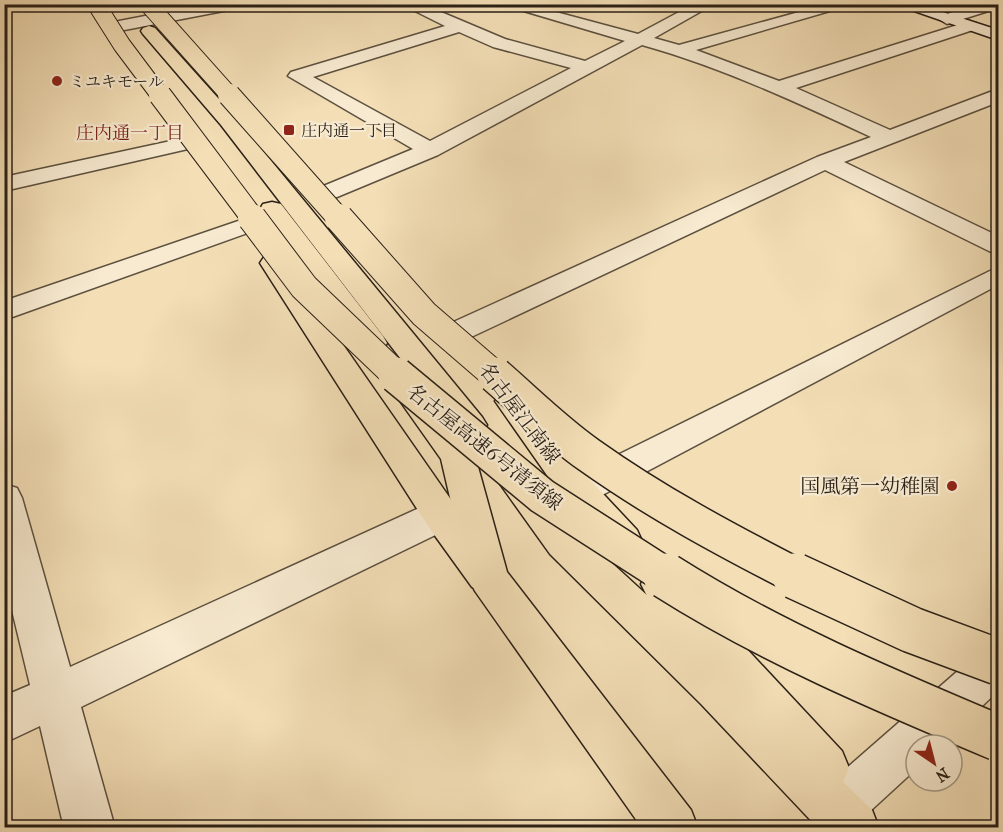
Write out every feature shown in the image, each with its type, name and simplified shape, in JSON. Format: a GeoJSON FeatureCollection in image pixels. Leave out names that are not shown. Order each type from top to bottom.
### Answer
{"type":"FeatureCollection","features":[{"type":"Feature","properties":{"kind":"main road"},"geometry":{"type":"LineString","coordinates":[[112,4],[360,306],[564,543],[708,681],[861,817]]}},
{"type":"Feature","properties":{"kind":"main road"},"geometry":{"type":"LineString","coordinates":[[131,5],[149,31],[228,121],[305,216],[360,306],[458,456],[489,579],[673,828]]}},
{"type":"Feature","properties":{"kind":"main road"},"geometry":{"type":"LineString","coordinates":[[158,9],[424,314],[586,454],[644,492],[717,535],[809,583],[912,630],[999,662]]}},
{"type":"Feature","properties":{"kind":"main road","name":"名古屋江南線"},"geometry":{"type":"LineString","coordinates":[[158,9],[329,192],[387,259],[459,331],[578,491],[861,817]]}},
{"type":"Feature","properties":{"kind":"main road"},"geometry":{"type":"LineString","coordinates":[[102,12],[194,142],[441,515],[673,828]]}},
{"type":"Feature","properties":{"kind":"main road","name":"名古屋高速6号清須線"},"geometry":{"type":"LineString","coordinates":[[102,12],[122,45],[304,287],[360,343],[443,416],[542,496],[680,584],[775,638],[866,682],[999,738]]}},
{"type":"Feature","properties":{"kind":"street"},"geometry":{"type":"LineString","coordinates":[[102,12],[234,4]]}},
{"type":"Feature","properties":{"kind":"street"},"geometry":{"type":"LineString","coordinates":[[408,4],[435,16],[458,17],[499,43],[586,67]]}},
{"type":"Feature","properties":{"kind":"street"},"geometry":{"type":"LineString","coordinates":[[507,4],[679,50],[779,87],[891,138]]}},
{"type":"Feature","properties":{"kind":"street"},"geometry":{"type":"LineString","coordinates":[[329,192],[430,150],[636,39],[707,4]]}},
{"type":"Feature","properties":{"kind":"street"},"geometry":{"type":"LineString","coordinates":[[679,50],[847,4]]}},
{"type":"Feature","properties":{"kind":"street"},"geometry":{"type":"LineString","coordinates":[[901,4],[999,35]]}},
{"type":"Feature","properties":{"kind":"street"},"geometry":{"type":"LineString","coordinates":[[947,19],[994,4]]}},
{"type":"Feature","properties":{"kind":"street"},"geometry":{"type":"LineString","coordinates":[[430,150],[297,76],[458,17]]}},
{"type":"Feature","properties":{"kind":"street"},"geometry":{"type":"LineString","coordinates":[[779,87],[970,26]]}},
{"type":"Feature","properties":{"kind":"street"},"geometry":{"type":"LineString","coordinates":[[459,331],[825,162],[999,95]]}},
{"type":"Feature","properties":{"kind":"street"},"geometry":{"type":"LineString","coordinates":[[4,184],[194,142]]}},
{"type":"Feature","properties":{"kind":"street"},"geometry":{"type":"LineString","coordinates":[[825,162],[999,246]]}},
{"type":"Feature","properties":{"kind":"street"},"geometry":{"type":"LineString","coordinates":[[4,311],[247,225]]}},
{"type":"Feature","properties":{"kind":"street"},"geometry":{"type":"LineString","coordinates":[[578,491],[999,275]]}},
{"type":"Feature","properties":{"kind":"street"},"geometry":{"type":"LineString","coordinates":[[4,498],[57,694],[90,828]]}},
{"type":"Feature","properties":{"kind":"street"},"geometry":{"type":"LineString","coordinates":[[4,720],[441,515]]}},
{"type":"Feature","properties":{"kind":"street"},"geometry":{"type":"LineString","coordinates":[[861,817],[999,662]]}},
{"type":"Feature","properties":{"kind":"place","name":"ミユキモール"},"geometry":{"type":"Point","coordinates":[57,81]}},
{"type":"Feature","properties":{"kind":"place","name":"庄内通一丁目"},"geometry":{"type":"Point","coordinates":[289,130]}},
{"type":"Feature","properties":{"kind":"place","name":"国風第一幼稚園"},"geometry":{"type":"Point","coordinates":[952,486]}},
{"type":"Feature","properties":{"kind":"district","name":"庄内通一丁目"},"geometry":{"type":"Point","coordinates":[130,133]}}]}
